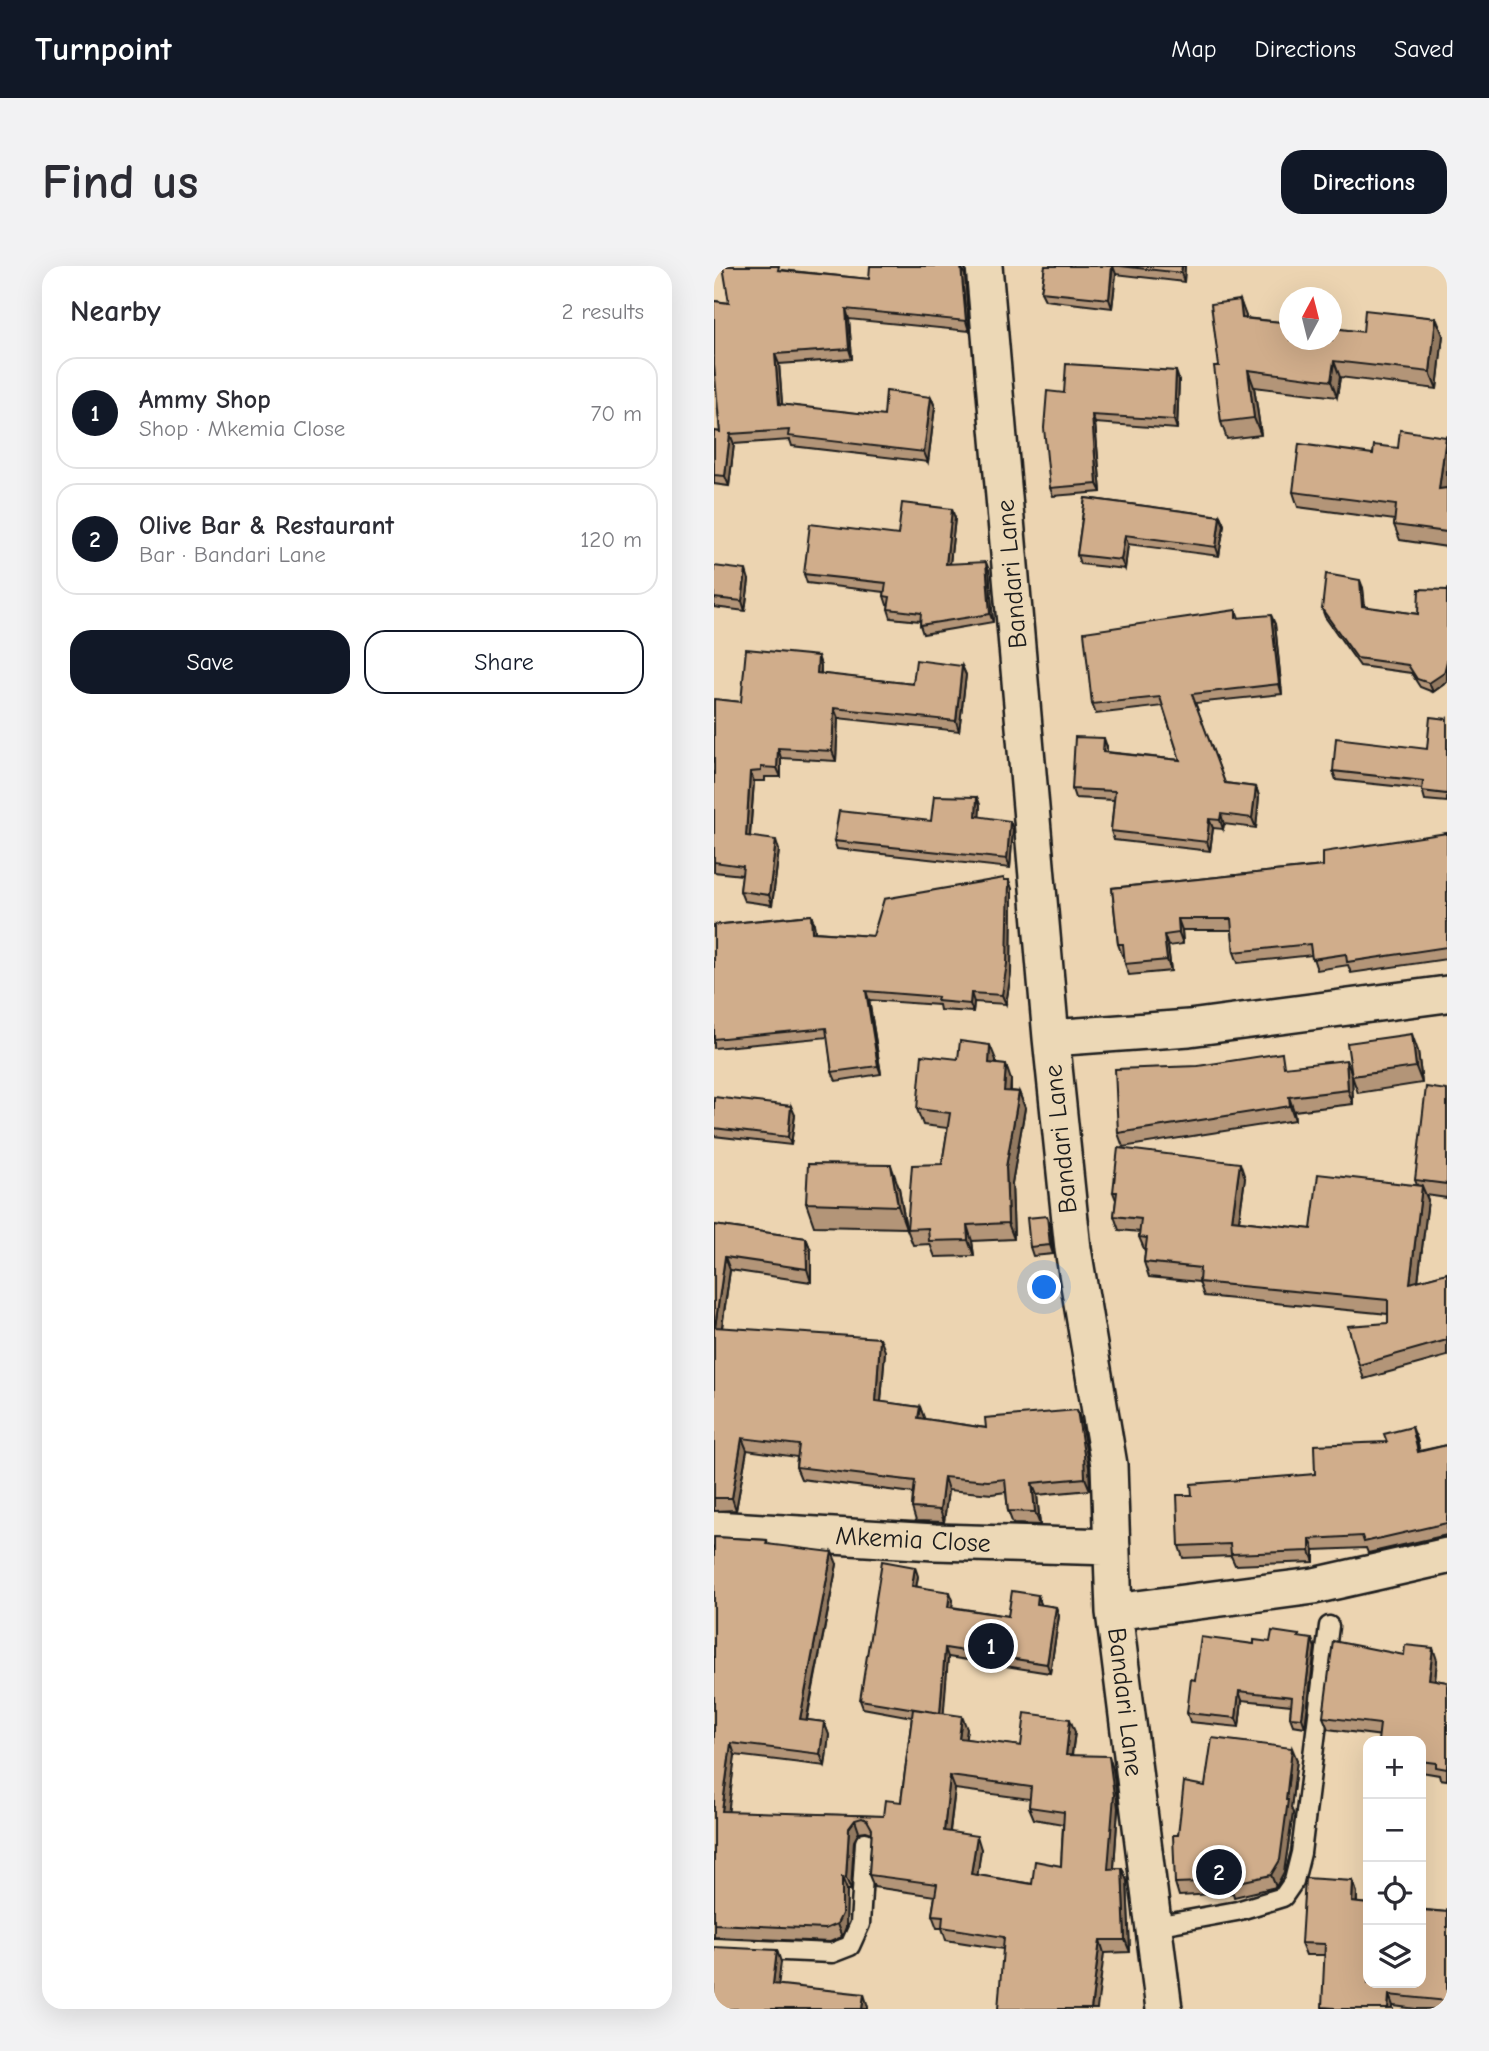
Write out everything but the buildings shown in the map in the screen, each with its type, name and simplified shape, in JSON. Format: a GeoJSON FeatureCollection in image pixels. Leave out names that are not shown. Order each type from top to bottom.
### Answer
{"type":"FeatureCollection","features":[{"type":"Feature","properties":{"kind":"street","name":"Bandari Lane"},"geometry":{"type":"LineString","coordinates":[[984,266],[1051,1038],[1073,1249],[1109,1465],[1114,1612],[1164,2009]]}},
{"type":"Feature","properties":{"kind":"street"},"geometry":{"type":"LineString","coordinates":[[1051,1038],[1189,1028],[1447,994]]}},
{"type":"Feature","properties":{"kind":"street","name":"Mkemia Close"},"geometry":{"type":"LineString","coordinates":[[714,1529],[935,1542],[1112,1547]]}},
{"type":"Feature","properties":{"kind":"street"},"geometry":{"type":"LineString","coordinates":[[1114,1612],[1314,1586],[1447,1556]]}},
{"type":"Feature","properties":{"kind":"lane"},"geometry":{"type":"LineString","coordinates":[[1155,1926],[1237,1911],[1283,1897],[1294,1881],[1301,1853],[1329,1626]]}},
{"type":"Feature","properties":{"kind":"lane"},"geometry":{"type":"LineString","coordinates":[[714,1948],[832,1953],[850,1946],[860,1924],[865,1842]]}},
{"type":"Feature","properties":{"kind":"place","name":"Ammy Shop"},"geometry":{"type":"Point","coordinates":[991,1646]}},
{"type":"Feature","properties":{"kind":"place","name":"Olive Bar & Restaurant"},"geometry":{"type":"Point","coordinates":[1219,1872]}}]}
